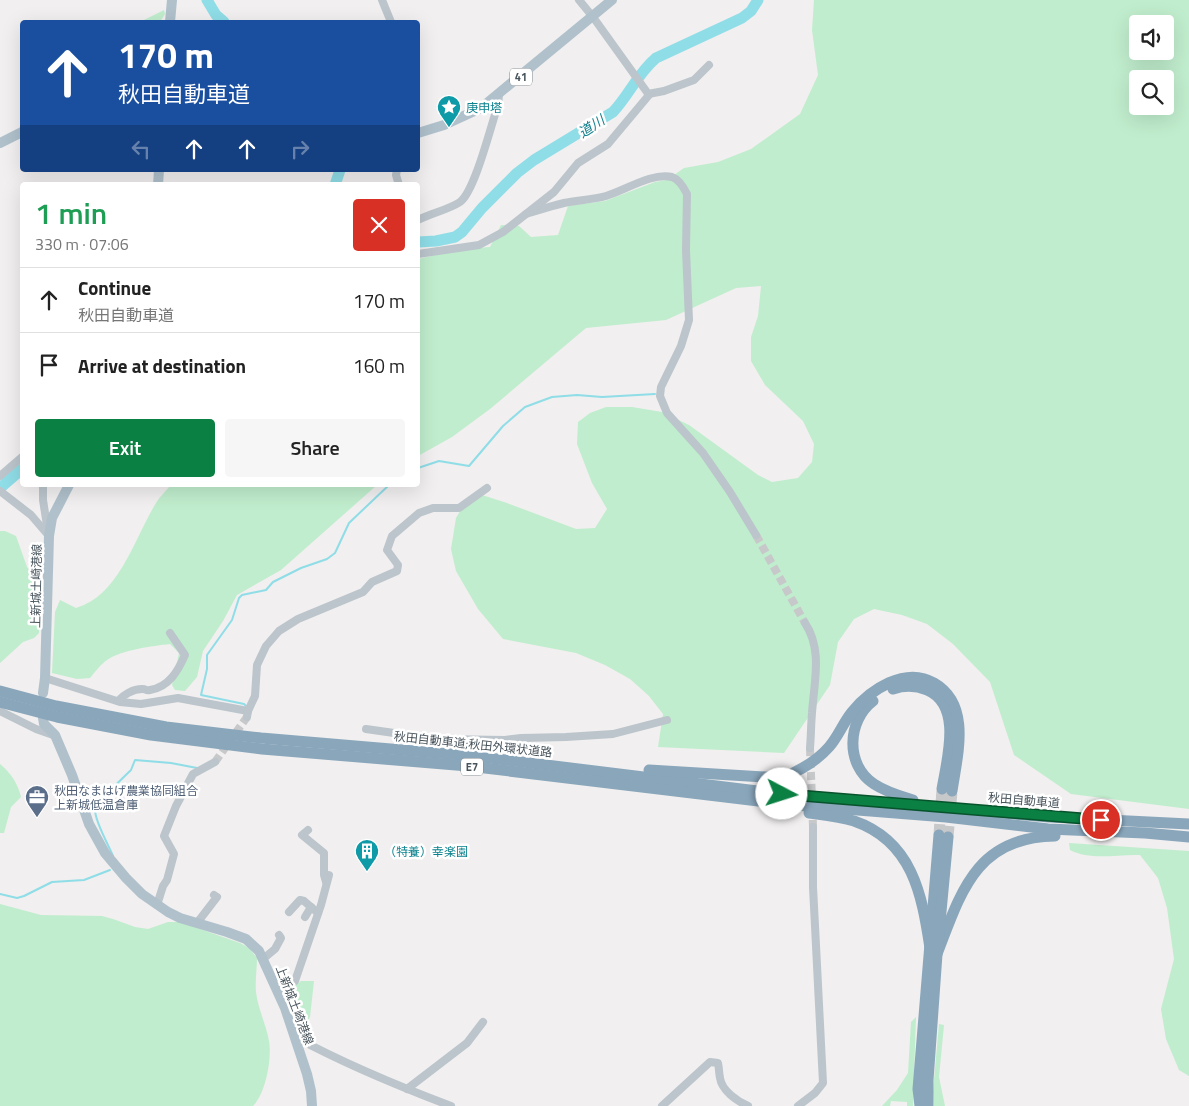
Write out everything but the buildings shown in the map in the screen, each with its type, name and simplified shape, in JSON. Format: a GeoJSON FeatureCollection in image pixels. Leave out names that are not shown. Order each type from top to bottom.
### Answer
{"type":"FeatureCollection","features":[{"type":"Feature","properties":{"kind":"highway"},"geometry":{"type":"LineString","coordinates":[[535,763],[782,778],[801,771],[829,748],[852,713],[865,698],[886,684],[912,677],[927,679],[938,685],[955,707],[959,721],[947,790],[950,741],[949,719],[943,702],[933,692],[919,686],[902,686],[883,693],[867,706],[858,719],[853,732],[853,750],[859,768],[873,783],[894,794],[931,806]]}},
{"type":"Feature","properties":{"kind":"highway","name":"秋田自動車道;秋田外環状道路"},"geometry":{"type":"LineString","coordinates":[[0,691],[56,706],[166,727],[261,738],[473,756],[782,794],[931,806],[946,812]]}},
{"type":"Feature","properties":{"kind":"highway","name":"秋田自動車道;秋田外環状道路"},"geometry":{"type":"LineString","coordinates":[[0,702],[57,717],[152,735],[262,749],[468,766],[782,804],[946,812]]}},
{"type":"Feature","properties":{"kind":"highway"},"geometry":{"type":"LineString","coordinates":[[713,797],[834,817],[873,829],[899,852],[912,872],[934,951]]}},
{"type":"Feature","properties":{"kind":"highway","name":"秋田自動車道"},"geometry":{"type":"LineString","coordinates":[[946,812],[1189,824]]}},
{"type":"Feature","properties":{"kind":"highway","name":"秋田自動車道"},"geometry":{"type":"LineString","coordinates":[[946,812],[1048,829],[1145,832],[1189,837]]}},
{"type":"Feature","properties":{"kind":"highway"},"geometry":{"type":"LineString","coordinates":[[928,1106],[934,951],[943,836]]}},
{"type":"Feature","properties":{"kind":"highway"},"geometry":{"type":"LineString","coordinates":[[920,1106],[918,1088],[934,951],[963,889],[977,869],[995,852],[1015,842],[1039,836],[1189,841]]}},
{"type":"Feature","properties":{"kind":"main road"},"geometry":{"type":"LineString","coordinates":[[170,20],[172,0]]}},
{"type":"Feature","properties":{"kind":"main road","name":"41"},"geometry":{"type":"LineString","coordinates":[[420,132],[444,126],[481,108],[612,0]]}},
{"type":"Feature","properties":{"kind":"main road"},"geometry":{"type":"LineString","coordinates":[[0,142],[20,133]]}},
{"type":"Feature","properties":{"kind":"main road","name":"上新城土崎港線"},"geometry":{"type":"LineString","coordinates":[[43,692],[49,536],[52,518],[68,487]]}},
{"type":"Feature","properties":{"kind":"main road","name":"上新城土崎港線"},"geometry":{"type":"LineString","coordinates":[[43,718],[49,730],[55,735],[72,775],[89,824],[105,853],[126,878],[157,905],[180,918],[246,939],[260,951],[279,993],[295,1037],[307,1074],[312,1106]]}},
{"type":"Feature","properties":{"kind":"street"},"geometry":{"type":"LineString","coordinates":[[382,0],[390,20]]}},
{"type":"Feature","properties":{"kind":"street"},"geometry":{"type":"LineString","coordinates":[[579,0],[648,94]]}},
{"type":"Feature","properties":{"kind":"street"},"geometry":{"type":"LineString","coordinates":[[648,94],[664,91],[694,80],[709,65]]}},
{"type":"Feature","properties":{"kind":"street"},"geometry":{"type":"LineString","coordinates":[[420,254],[479,245],[503,232],[554,192],[578,163],[608,144],[648,94]]}},
{"type":"Feature","properties":{"kind":"street"},"geometry":{"type":"LineString","coordinates":[[420,219],[455,204],[464,198],[474,179],[498,105],[499,95]]}},
{"type":"Feature","properties":{"kind":"street"},"geometry":{"type":"LineString","coordinates":[[526,214],[562,203],[605,196],[658,177],[670,176],[675,178],[685,189],[687,194],[686,250],[689,320],[681,346],[661,387],[660,396],[667,414],[703,453],[730,492],[756,536]]}},
{"type":"Feature","properties":{"kind":"street"},"geometry":{"type":"LineString","coordinates":[[0,476],[20,459]]}},
{"type":"Feature","properties":{"kind":"street"},"geometry":{"type":"LineString","coordinates":[[43,487],[43,500],[49,536]]}},
{"type":"Feature","properties":{"kind":"street"},"geometry":{"type":"LineString","coordinates":[[45,678],[118,701],[141,704],[178,698],[247,714],[255,696],[257,665],[266,646],[279,631],[298,619],[363,592],[372,582],[397,572],[398,565],[387,550],[392,536],[419,513],[433,508],[459,508],[487,488]]}},
{"type":"Feature","properties":{"kind":"street"},"geometry":{"type":"LineString","coordinates":[[2,493],[31,515],[49,536]]}},
{"type":"Feature","properties":{"kind":"street"},"geometry":{"type":"LineString","coordinates":[[805,623],[810,630],[816,656],[810,748]]}},
{"type":"Feature","properties":{"kind":"street"},"geometry":{"type":"LineString","coordinates":[[118,701],[123,695],[141,689],[149,690],[166,684],[178,671],[185,655],[170,633]]}},
{"type":"Feature","properties":{"kind":"street"},"geometry":{"type":"LineString","coordinates":[[0,711],[36,729],[55,735]]}},
{"type":"Feature","properties":{"kind":"street"},"geometry":{"type":"LineString","coordinates":[[366,729],[436,739],[506,740],[613,734],[667,720]]}},
{"type":"Feature","properties":{"kind":"street"},"geometry":{"type":"LineString","coordinates":[[157,905],[163,886],[168,880],[174,854],[164,836],[176,806],[193,774],[215,762]]}},
{"type":"Feature","properties":{"kind":"street"},"geometry":{"type":"LineString","coordinates":[[798,1106],[815,1093],[823,1083],[814,907],[813,827]]}},
{"type":"Feature","properties":{"kind":"street"},"geometry":{"type":"LineString","coordinates":[[308,830],[302,835],[324,853],[324,875],[327,884]]}},
{"type":"Feature","properties":{"kind":"street"},"geometry":{"type":"LineString","coordinates":[[279,993],[295,981],[329,875]]}},
{"type":"Feature","properties":{"kind":"street"},"geometry":{"type":"LineString","coordinates":[[197,923],[217,897],[214,895]]}},
{"type":"Feature","properties":{"kind":"street"},"geometry":{"type":"LineString","coordinates":[[289,912],[300,900],[318,913]]}},
{"type":"Feature","properties":{"kind":"street"},"geometry":{"type":"LineString","coordinates":[[306,917],[311,907]]}},
{"type":"Feature","properties":{"kind":"street"},"geometry":{"type":"LineString","coordinates":[[263,959],[275,949],[281,938],[279,935]]}},
{"type":"Feature","properties":{"kind":"street"},"geometry":{"type":"LineString","coordinates":[[407,1089],[467,1043],[483,1022]]}},
{"type":"Feature","properties":{"kind":"street"},"geometry":{"type":"LineString","coordinates":[[295,1037],[321,1051],[451,1106]]}},
{"type":"Feature","properties":{"kind":"street"},"geometry":{"type":"LineString","coordinates":[[664,1105],[710,1062],[718,1062],[721,1082],[728,1092],[746,1106]]}},
{"type":"Feature","properties":{"kind":"green space"},"geometry":{"type":"Polygon","coordinates":[[[814,0],[1189,0],[1189,809],[1071,794],[1014,755],[990,682],[953,644],[927,624],[902,615],[874,609],[854,619],[838,642],[830,685],[784,753],[658,747],[663,714],[649,696],[630,679],[605,665],[576,653],[503,639],[478,609],[456,571],[451,549],[456,518],[466,501],[482,495],[576,529],[595,528],[607,509],[592,483],[577,444],[578,422],[590,413],[606,407],[632,407],[662,412],[689,425],[758,475],[772,482],[798,478],[812,462],[814,444],[803,421],[765,385],[751,361],[751,337],[758,316],[761,286],[736,288],[666,320],[586,328],[490,409],[452,437],[420,455],[420,259],[462,249],[490,247],[501,225],[519,226],[531,237],[558,235],[568,206],[605,201],[655,182],[667,180],[684,168],[718,162],[751,149],[800,114],[818,75],[812,30],[814,0]]]}},
{"type":"Feature","properties":{"kind":"green space"},"geometry":{"type":"Polygon","coordinates":[[[164,10],[165,14],[161,20],[144,20],[164,10]]]}},
{"type":"Feature","properties":{"kind":"green space"},"geometry":{"type":"Polygon","coordinates":[[[169,487],[375,487],[281,570],[237,595],[223,621],[203,651],[197,677],[185,691],[175,690],[172,685],[179,653],[170,644],[137,649],[120,654],[107,660],[90,678],[77,679],[52,673],[55,612],[60,600],[76,608],[91,601],[104,591],[124,564],[158,500],[169,487]]]}},
{"type":"Feature","properties":{"kind":"green space"},"geometry":{"type":"Polygon","coordinates":[[[0,531],[16,536],[27,567],[40,585],[39,633],[34,638],[23,642],[0,663],[0,531]]]}},
{"type":"Feature","properties":{"kind":"green space"},"geometry":{"type":"Polygon","coordinates":[[[0,764],[14,779],[21,797],[11,807],[4,833],[0,833],[0,764]]]}},
{"type":"Feature","properties":{"kind":"green space"},"geometry":{"type":"Polygon","coordinates":[[[1069,843],[1189,851],[1189,1076],[1179,1070],[1166,1039],[1161,1009],[1174,959],[1167,908],[1158,878],[1140,855],[1087,855],[1070,850],[1069,843]]]}},
{"type":"Feature","properties":{"kind":"green space"},"geometry":{"type":"Polygon","coordinates":[[[0,904],[41,915],[102,916],[135,927],[148,929],[168,922],[180,922],[240,943],[249,948],[257,958],[256,992],[270,1048],[265,1084],[258,1100],[253,1106],[0,1106],[0,904]]]}},
{"type":"Feature","properties":{"kind":"green space"},"geometry":{"type":"Polygon","coordinates":[[[301,981],[314,981],[310,1017],[306,1024],[296,1027],[284,994],[301,981]]]}},
{"type":"Feature","properties":{"kind":"green space"},"geometry":{"type":"Polygon","coordinates":[[[916,1017],[913,1106],[907,1106],[907,1102],[891,1101],[890,1106],[882,1106],[897,1090],[908,1073],[911,1022],[916,1017]]]}},
{"type":"Feature","properties":{"kind":"green space"},"geometry":{"type":"Polygon","coordinates":[[[939,1024],[944,1025],[939,1077],[945,1106],[934,1106],[933,1091],[939,1024]]]}},
{"type":"Feature","properties":{"kind":"waterway"},"geometry":{"type":"LineString","coordinates":[[207,0],[216,15],[222,20]]}},
{"type":"Feature","properties":{"kind":"waterway","name":"道川"},"geometry":{"type":"LineString","coordinates":[[420,242],[455,237],[462,232],[482,208],[517,173],[534,160],[613,112],[644,70],[656,58],[742,18],[751,11],[758,0]]}},
{"type":"Feature","properties":{"kind":"waterway"},"geometry":{"type":"LineString","coordinates":[[336,182],[339,172]]}},
{"type":"Feature","properties":{"kind":"waterway"},"geometry":{"type":"LineString","coordinates":[[420,467],[439,461],[469,466],[503,426],[525,407],[552,397],[655,394]]}},
{"type":"Feature","properties":{"kind":"waterway"},"geometry":{"type":"LineString","coordinates":[[0,488],[20,471]]}},
{"type":"Feature","properties":{"kind":"waterway"},"geometry":{"type":"LineString","coordinates":[[246,706],[201,695],[207,669],[207,655],[232,620],[239,598],[242,595],[266,590],[273,582],[301,568],[327,559],[335,553],[349,523],[387,487]]}},
{"type":"Feature","properties":{"kind":"waterway"},"geometry":{"type":"LineString","coordinates":[[113,856],[98,823],[95,805],[131,770],[135,760],[171,763],[197,768]]}},
{"type":"Feature","properties":{"kind":"waterway"},"geometry":{"type":"LineString","coordinates":[[0,894],[17,898],[52,882],[84,880],[110,870]]}},
{"type":"Feature","properties":{"kind":"tunnel"},"geometry":{"type":"LineString","coordinates":[[756,535],[805,623]]}},
{"type":"Feature","properties":{"kind":"tunnel"},"geometry":{"type":"LineString","coordinates":[[215,762],[247,717]]}},
{"type":"Feature","properties":{"kind":"tunnel"},"geometry":{"type":"LineString","coordinates":[[810,748],[813,827]]}},
{"type":"Feature","properties":{"kind":"tunnel"},"geometry":{"type":"LineString","coordinates":[[939,835],[942,789]]}},
{"type":"Feature","properties":{"kind":"tunnel"},"geometry":{"type":"LineString","coordinates":[[948,837],[952,791]]}},
{"type":"Feature","properties":{"kind":"place","name":"庚申塔"},"geometry":{"type":"Point","coordinates":[449,128]}},
{"type":"Feature","properties":{"kind":"place","name":"秋田なまはげ農業協同組合 上新城低温倉庫"},"geometry":{"type":"Point","coordinates":[37,818]}},
{"type":"Feature","properties":{"kind":"place","name":"（特養）幸楽園"},"geometry":{"type":"Point","coordinates":[367,872]}},
{"type":"Feature","properties":{"kind":"route"},"geometry":{"type":"LineString","coordinates":[[782,794],[1101,820]]}}]}
